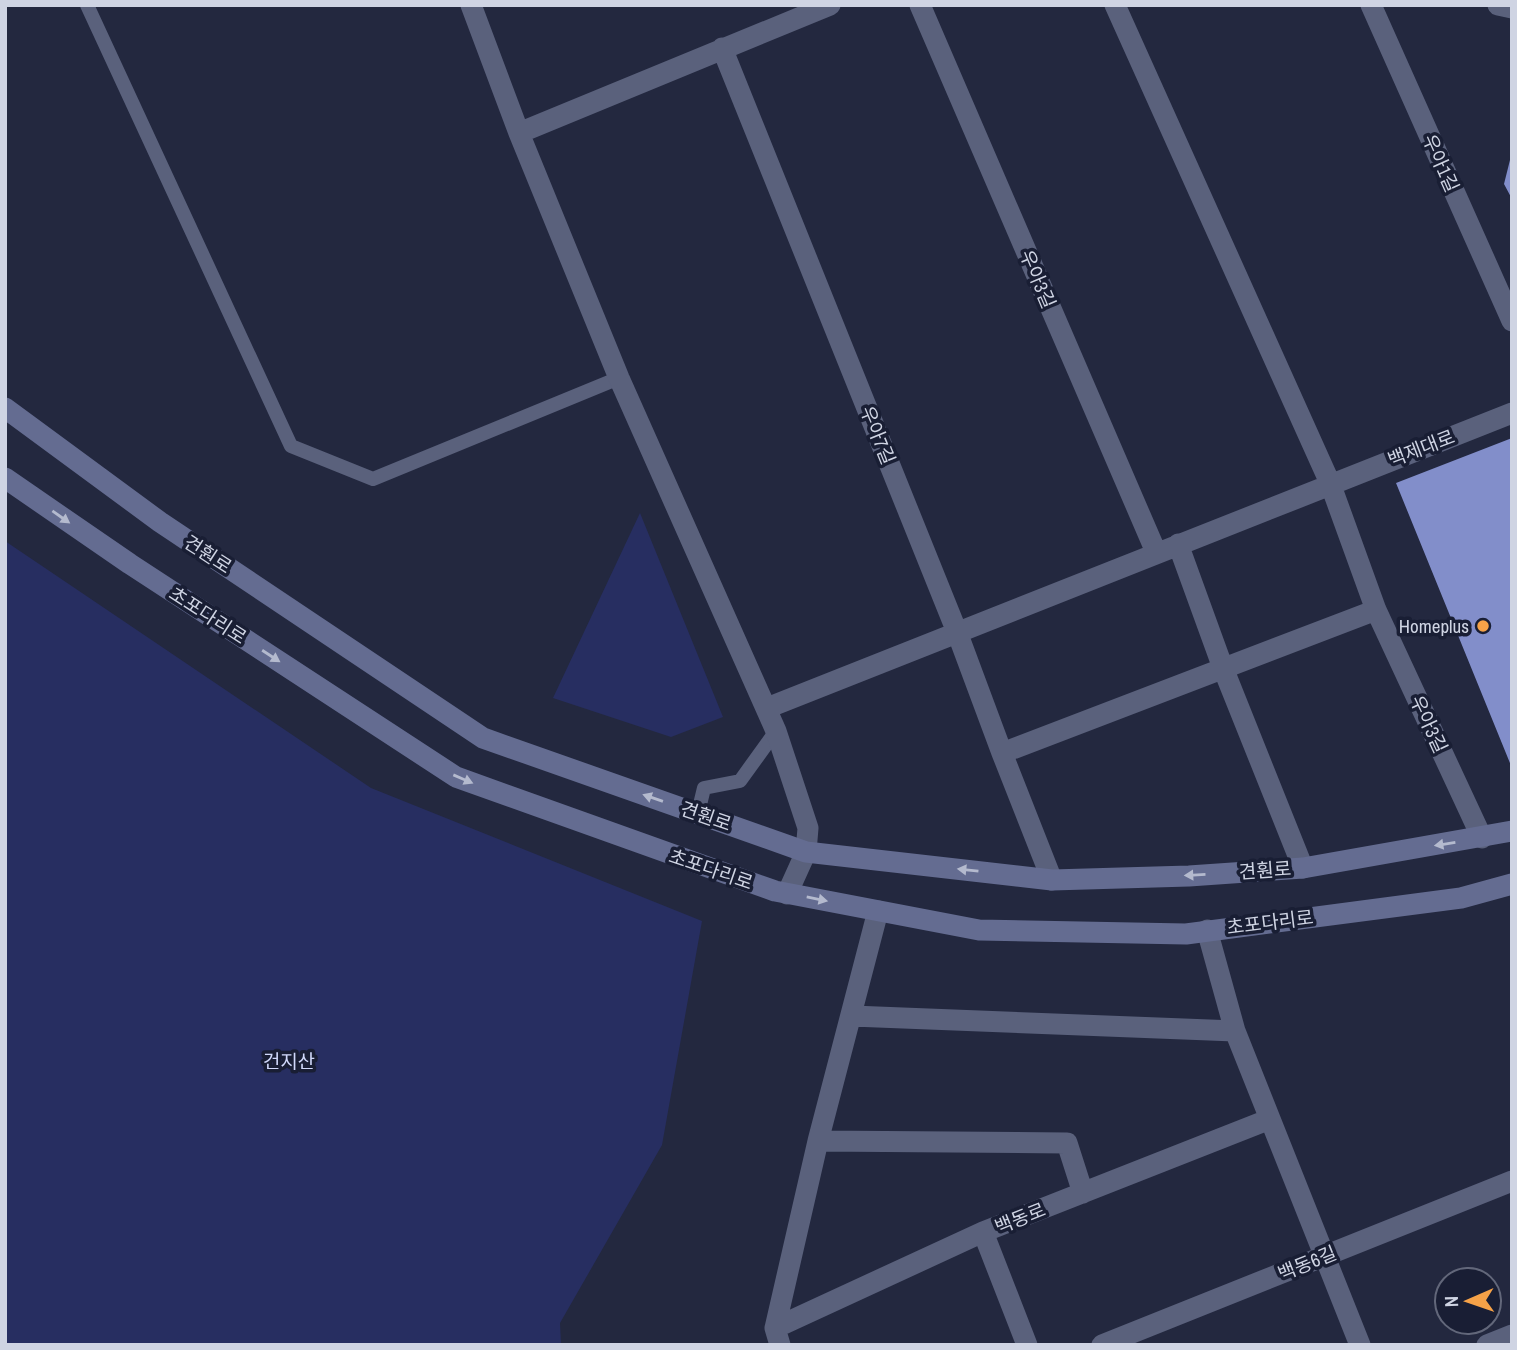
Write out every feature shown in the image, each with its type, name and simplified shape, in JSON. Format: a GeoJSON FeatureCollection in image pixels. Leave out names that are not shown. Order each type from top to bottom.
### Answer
{"type":"FeatureCollection","features":[{"type":"Feature","properties":{"kind":"street"},"geometry":{"type":"LineString","coordinates":[[471,5],[519,133],[620,378],[776,731],[808,828],[806,852],[787,894]]}},
{"type":"Feature","properties":{"kind":"street"},"geometry":{"type":"LineString","coordinates":[[519,133],[830,5]]}},
{"type":"Feature","properties":{"kind":"street","name":"우아3길"},"geometry":{"type":"LineString","coordinates":[[920,5],[1156,552]]}},
{"type":"Feature","properties":{"kind":"street","name":"우아3길"},"geometry":{"type":"LineString","coordinates":[[1115,5],[1330,483],[1376,610],[1482,838]]}},
{"type":"Feature","properties":{"kind":"street","name":"우아1길"},"geometry":{"type":"LineString","coordinates":[[1371,5],[1512,321]]}},
{"type":"Feature","properties":{"kind":"street"},"geometry":{"type":"LineString","coordinates":[[1498,5],[1512,8]]}},
{"type":"Feature","properties":{"kind":"street","name":"우아7길"},"geometry":{"type":"LineString","coordinates":[[722,48],[957,632],[1052,880]]}},
{"type":"Feature","properties":{"kind":"street","name":"견훤로"},"geometry":{"type":"LineString","coordinates":[[5,408],[160,522],[484,738],[806,852],[1052,880],[1189,876],[1303,868],[1512,831]]}},
{"type":"Feature","properties":{"kind":"street","name":"백제대로"},"geometry":{"type":"LineString","coordinates":[[1330,483],[1512,413]]}},
{"type":"Feature","properties":{"kind":"street","name":"초포다리로"},"geometry":{"type":"LineString","coordinates":[[5,478],[142,572],[456,777],[787,894],[979,930],[1186,934],[1461,898],[1512,884]]}},
{"type":"Feature","properties":{"kind":"street"},"geometry":{"type":"LineString","coordinates":[[766,708],[1330,483]]}},
{"type":"Feature","properties":{"kind":"street"},"geometry":{"type":"LineString","coordinates":[[1178,544],[1223,668],[1303,868]]}},
{"type":"Feature","properties":{"kind":"street"},"geometry":{"type":"LineString","coordinates":[[1002,753],[1376,610]]}},
{"type":"Feature","properties":{"kind":"street"},"geometry":{"type":"LineString","coordinates":[[777,1336],[818,1141],[878,911]]}},
{"type":"Feature","properties":{"kind":"street"},"geometry":{"type":"LineString","coordinates":[[1207,930],[1235,1031],[1360,1345]]}},
{"type":"Feature","properties":{"kind":"street"},"geometry":{"type":"LineString","coordinates":[[852,1016],[1235,1031]]}},
{"type":"Feature","properties":{"kind":"street","name":"백동로"},"geometry":{"type":"LineString","coordinates":[[777,1336],[983,1232],[1270,1119]]}},
{"type":"Feature","properties":{"kind":"street"},"geometry":{"type":"LineString","coordinates":[[818,1141],[1067,1143],[1083,1193]]}},
{"type":"Feature","properties":{"kind":"street","name":"백동6길"},"geometry":{"type":"LineString","coordinates":[[1102,1345],[1512,1181]]}},
{"type":"Feature","properties":{"kind":"street"},"geometry":{"type":"LineString","coordinates":[[983,1232],[1027,1345]]}},
{"type":"Feature","properties":{"kind":"street"},"geometry":{"type":"LineString","coordinates":[[1487,1345],[1512,1335]]}},
{"type":"Feature","properties":{"kind":"lane"},"geometry":{"type":"LineString","coordinates":[[87,5],[291,446],[373,479],[620,378]]}},
{"type":"Feature","properties":{"kind":"lane"},"geometry":{"type":"LineString","coordinates":[[698,813],[704,788],[740,781],[776,731]]}},
{"type":"Feature","properties":{"kind":"green space"},"geometry":{"type":"Polygon","coordinates":[[[640,513],[723,717],[671,737],[553,698],[640,513]]]}},
{"type":"Feature","properties":{"kind":"green space","name":"건지산"},"geometry":{"type":"Polygon","coordinates":[[[5,541],[371,788],[702,921],[662,1145],[560,1323],[561,1345],[5,1345],[5,541]]]}},
{"type":"Feature","properties":{"kind":"building"},"geometry":{"type":"Polygon","coordinates":[[[1512,157],[1512,199],[1504,184],[1512,157]]]}},
{"type":"Feature","properties":{"kind":"building","name":"Homeplus"},"geometry":{"type":"Polygon","coordinates":[[[1512,438],[1512,768],[1396,483],[1512,438]]]}},
{"type":"Feature","properties":{"kind":"place","name":"Homeplus"},"geometry":{"type":"Point","coordinates":[1483,626]}}]}
